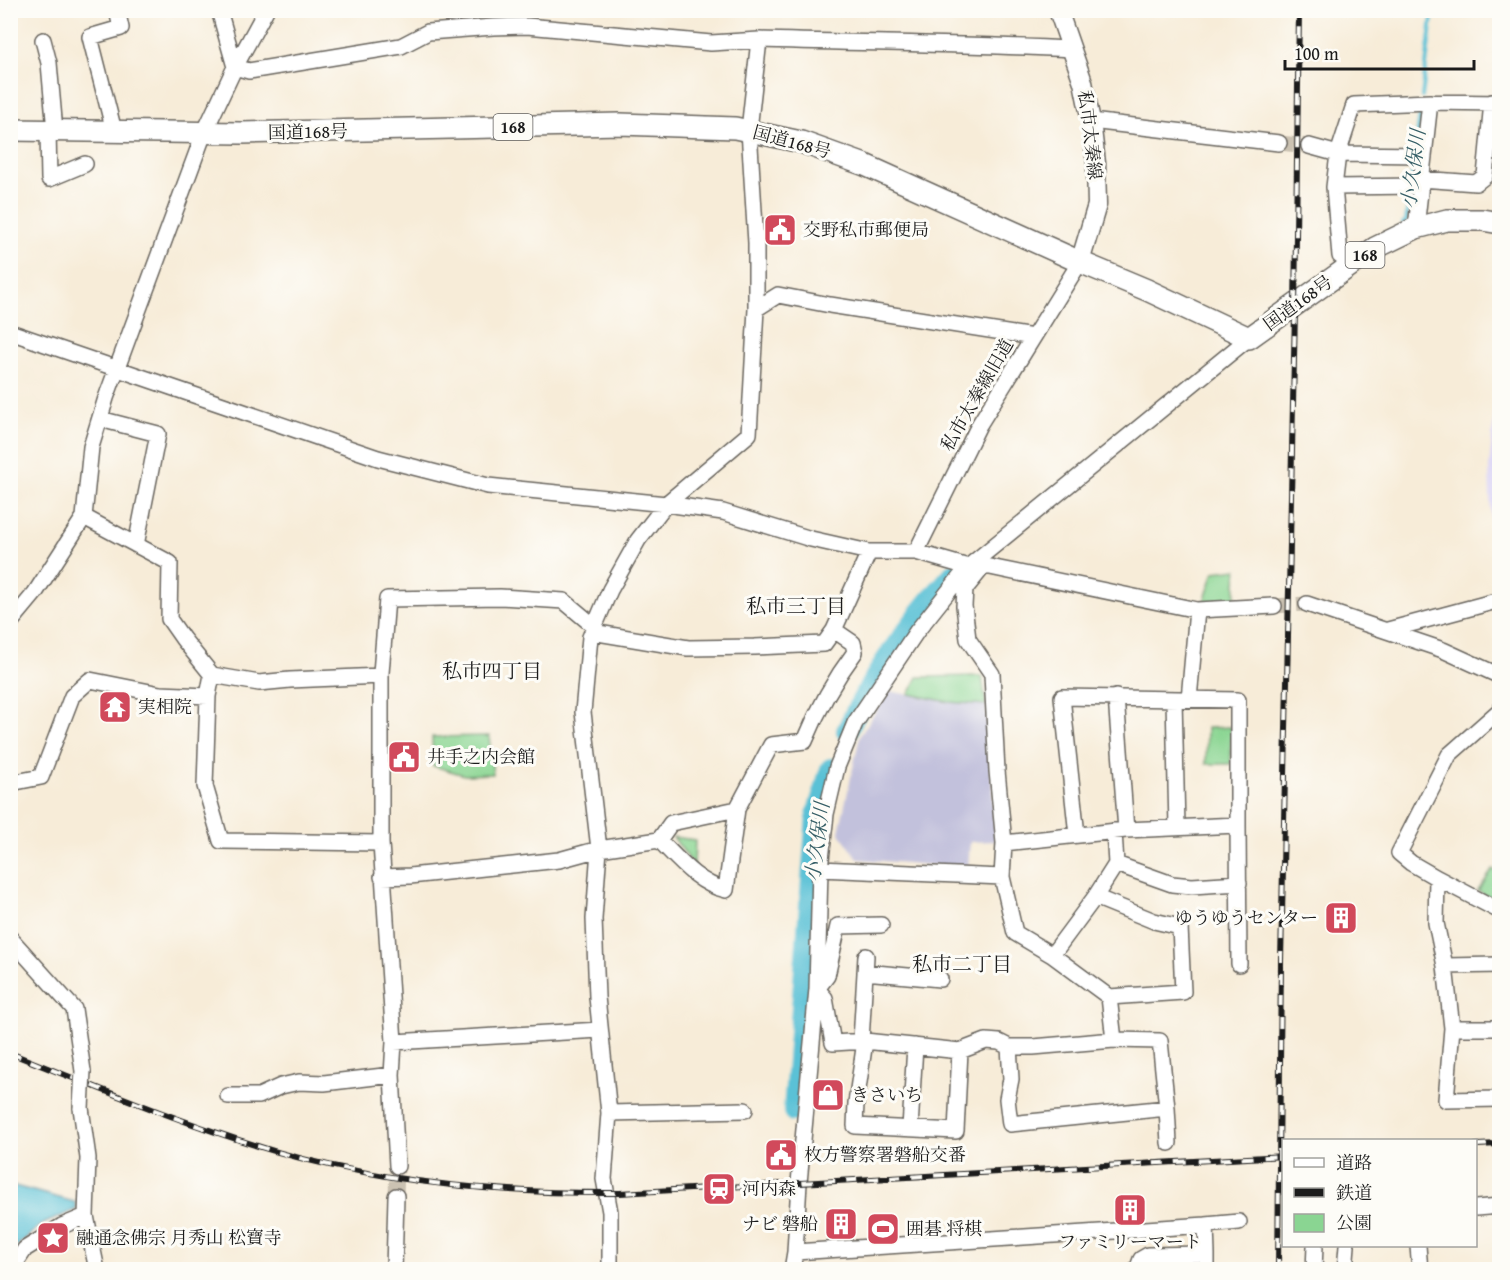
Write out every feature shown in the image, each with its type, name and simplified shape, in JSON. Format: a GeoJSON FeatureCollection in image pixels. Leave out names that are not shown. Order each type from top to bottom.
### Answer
{"type":"FeatureCollection","features":[{"type":"Feature","properties":{"kind":"highway","name":"国道168号"},"geometry":{"type":"LineString","coordinates":[[10,130],[204,133],[620,124],[749,130],[801,142],[865,165],[1249,338],[1375,248],[1416,228],[1447,220],[1482,220],[1500,223]]}},
{"type":"Feature","properties":{"kind":"main road","name":"私市太秦線"},"geometry":{"type":"LineString","coordinates":[[1058,10],[1083,82],[1096,163],[1097,205],[1080,262]]}},
{"type":"Feature","properties":{"kind":"street"},"geometry":{"type":"LineString","coordinates":[[114,131],[90,37],[121,28],[117,10]]}},
{"type":"Feature","properties":{"kind":"street"},"geometry":{"type":"LineString","coordinates":[[219,10],[235,68]]}},
{"type":"Feature","properties":{"kind":"street"},"geometry":{"type":"LineString","coordinates":[[10,624],[35,593],[84,517],[91,447],[100,419],[204,133],[266,10]]}},
{"type":"Feature","properties":{"kind":"street"},"geometry":{"type":"LineString","coordinates":[[235,68],[249,71],[401,46],[429,32],[526,26],[711,43],[759,40],[996,45],[1072,50]]}},
{"type":"Feature","properties":{"kind":"street"},"geometry":{"type":"LineString","coordinates":[[44,40],[49,63],[52,131],[49,178],[85,164]]}},
{"type":"Feature","properties":{"kind":"street"},"geometry":{"type":"LineString","coordinates":[[610,1269],[610,1212],[604,1179],[609,1113],[600,1030],[594,919],[599,849],[583,712],[590,637],[610,590],[638,540],[666,504],[749,434],[756,309],[756,243],[749,130],[759,40]]}},
{"type":"Feature","properties":{"kind":"street"},"geometry":{"type":"LineString","coordinates":[[1416,228],[1417,156],[1424,102]]}},
{"type":"Feature","properties":{"kind":"street"},"geometry":{"type":"LineString","coordinates":[[1334,187],[1476,183],[1485,176],[1496,103],[1424,102],[1354,105],[1338,154],[1334,187],[1340,256]]}},
{"type":"Feature","properties":{"kind":"street"},"geometry":{"type":"LineString","coordinates":[[1091,121],[1279,143]]}},
{"type":"Feature","properties":{"kind":"street"},"geometry":{"type":"LineString","coordinates":[[1309,147],[1338,154],[1417,156]]}},
{"type":"Feature","properties":{"kind":"street","name":"私市太秦線旧道"},"geometry":{"type":"LineString","coordinates":[[916,552],[979,425],[1080,262]]}},
{"type":"Feature","properties":{"kind":"street"},"geometry":{"type":"LineString","coordinates":[[756,309],[778,295],[1033,337]]}},
{"type":"Feature","properties":{"kind":"street"},"geometry":{"type":"LineString","coordinates":[[10,332],[378,458],[488,486],[723,512],[811,539],[869,552],[916,552],[975,567],[1197,610],[1274,606]]}},
{"type":"Feature","properties":{"kind":"street"},"geometry":{"type":"LineString","coordinates":[[792,1269],[817,989],[820,869],[826,814],[837,767],[855,723],[917,631],[975,567],[1249,338]]}},
{"type":"Feature","properties":{"kind":"street"},"geometry":{"type":"LineString","coordinates":[[100,419],[158,434],[136,545]]}},
{"type":"Feature","properties":{"kind":"street"},"geometry":{"type":"LineString","coordinates":[[84,517],[170,563],[169,619],[212,675],[259,683],[381,676]]}},
{"type":"Feature","properties":{"kind":"street"},"geometry":{"type":"LineString","coordinates":[[397,1166],[392,1075],[394,1042],[381,843],[381,676],[387,599],[500,597],[564,601],[593,629],[688,648],[824,644],[834,630],[869,552]]}},
{"type":"Feature","properties":{"kind":"street"},"geometry":{"type":"LineString","coordinates":[[975,567],[965,589],[964,606],[968,639],[992,674],[997,771],[1004,843],[1002,877],[1016,933],[1052,955],[1109,997],[1183,992],[1180,927],[1154,921],[1095,897]]}},
{"type":"Feature","properties":{"kind":"street"},"geometry":{"type":"LineString","coordinates":[[1389,630],[1500,600]]}},
{"type":"Feature","properties":{"kind":"street"},"geometry":{"type":"LineString","coordinates":[[1307,604],[1443,650],[1500,676]]}},
{"type":"Feature","properties":{"kind":"street"},"geometry":{"type":"LineString","coordinates":[[1176,827],[1181,699],[1197,610]]}},
{"type":"Feature","properties":{"kind":"street"},"geometry":{"type":"LineString","coordinates":[[659,840],[687,868],[713,887],[726,890],[737,809],[771,745],[805,741],[819,706],[855,652],[853,643],[834,630]]}},
{"type":"Feature","properties":{"kind":"street"},"geometry":{"type":"LineString","coordinates":[[212,675],[208,696],[205,786],[221,841],[381,843]]}},
{"type":"Feature","properties":{"kind":"street"},"geometry":{"type":"LineString","coordinates":[[10,784],[41,777],[72,696],[90,680],[160,694],[208,696]]}},
{"type":"Feature","properties":{"kind":"street"},"geometry":{"type":"LineString","coordinates":[[1077,835],[1062,697],[1238,699],[1239,964]]}},
{"type":"Feature","properties":{"kind":"street"},"geometry":{"type":"LineString","coordinates":[[1052,955],[1095,897],[1116,864],[1120,830],[1116,697]]}},
{"type":"Feature","properties":{"kind":"street"},"geometry":{"type":"LineString","coordinates":[[1500,710],[1449,755],[1399,854],[1437,878],[1500,911]]}},
{"type":"Feature","properties":{"kind":"street"},"geometry":{"type":"LineString","coordinates":[[382,877],[559,860],[599,849],[659,840],[671,823],[737,809]]}},
{"type":"Feature","properties":{"kind":"street"},"geometry":{"type":"LineString","coordinates":[[1004,843],[1120,830],[1238,825]]}},
{"type":"Feature","properties":{"kind":"street"},"geometry":{"type":"LineString","coordinates":[[1116,864],[1172,884],[1192,886],[1239,883]]}},
{"type":"Feature","properties":{"kind":"street"},"geometry":{"type":"LineString","coordinates":[[820,869],[1002,877]]}},
{"type":"Feature","properties":{"kind":"street"},"geometry":{"type":"LineString","coordinates":[[1437,878],[1436,923],[1445,966],[1452,1028],[1446,1100],[1500,1099]]}},
{"type":"Feature","properties":{"kind":"street"},"geometry":{"type":"LineString","coordinates":[[817,989],[827,976],[838,926],[872,929]]}},
{"type":"Feature","properties":{"kind":"street"},"geometry":{"type":"LineString","coordinates":[[10,938],[74,1009],[83,1071],[81,1108],[88,1158],[86,1216],[97,1269]]}},
{"type":"Feature","properties":{"kind":"street"},"geometry":{"type":"LineString","coordinates":[[866,956],[863,1041],[855,1126],[956,1131],[960,1051]]}},
{"type":"Feature","properties":{"kind":"street"},"geometry":{"type":"LineString","coordinates":[[1445,966],[1500,965]]}},
{"type":"Feature","properties":{"kind":"street"},"geometry":{"type":"LineString","coordinates":[[865,972],[940,979]]}},
{"type":"Feature","properties":{"kind":"street"},"geometry":{"type":"LineString","coordinates":[[817,989],[825,998],[833,1043],[863,1041],[960,1051],[986,1041],[999,1042],[1009,1047],[1114,1040],[1160,1041],[1168,1143]]}},
{"type":"Feature","properties":{"kind":"street"},"geometry":{"type":"LineString","coordinates":[[1109,997],[1114,1040]]}},
{"type":"Feature","properties":{"kind":"street"},"geometry":{"type":"LineString","coordinates":[[1452,1028],[1500,1028]]}},
{"type":"Feature","properties":{"kind":"street"},"geometry":{"type":"LineString","coordinates":[[394,1042],[600,1030]]}},
{"type":"Feature","properties":{"kind":"street"},"geometry":{"type":"LineString","coordinates":[[910,1128],[915,1046]]}},
{"type":"Feature","properties":{"kind":"street"},"geometry":{"type":"LineString","coordinates":[[1009,1047],[1011,1079],[1007,1099],[1010,1124],[1167,1108]]}},
{"type":"Feature","properties":{"kind":"street"},"geometry":{"type":"LineString","coordinates":[[228,1096],[259,1096],[281,1086],[299,1082],[324,1083],[392,1075]]}},
{"type":"Feature","properties":{"kind":"street"},"geometry":{"type":"LineString","coordinates":[[609,1113],[744,1110]]}},
{"type":"Feature","properties":{"kind":"street"},"geometry":{"type":"LineString","coordinates":[[394,1269],[396,1197]]}},
{"type":"Feature","properties":{"kind":"street"},"geometry":{"type":"LineString","coordinates":[[1477,1208],[1500,1206]]}},
{"type":"Feature","properties":{"kind":"street"},"geometry":{"type":"LineString","coordinates":[[11,1269],[25,1249],[62,1226],[86,1216]]}},
{"type":"Feature","properties":{"kind":"street"},"geometry":{"type":"LineString","coordinates":[[795,1252],[1239,1222]]}},
{"type":"Feature","properties":{"kind":"street"},"geometry":{"type":"LineString","coordinates":[[1137,1269],[1141,1259],[1148,1255],[1207,1262],[1206,1225]]}},
{"type":"Feature","properties":{"kind":"street"},"geometry":{"type":"LineString","coordinates":[[1314,1269],[1315,1247]]}},
{"type":"Feature","properties":{"kind":"street"},"geometry":{"type":"LineString","coordinates":[[1345,1269],[1347,1247]]}},
{"type":"Feature","properties":{"kind":"street"},"geometry":{"type":"LineString","coordinates":[[1418,1247],[1420,1269]]}},
{"type":"Feature","properties":{"kind":"shaded area"},"geometry":{"type":"Polygon","coordinates":[[[1499,366],[1499,538],[1491,522],[1489,467],[1499,366]]]}},
{"type":"Feature","properties":{"kind":"shaded area"},"geometry":{"type":"Polygon","coordinates":[[[889,691],[949,702],[986,705],[996,841],[970,842],[968,868],[858,859],[839,832],[860,736],[889,691]]]}},
{"type":"Feature","properties":{"kind":"green space"},"geometry":{"type":"Polygon","coordinates":[[[1237,569],[1235,600],[1204,602],[1214,572],[1237,569]]]}},
{"type":"Feature","properties":{"kind":"green space"},"geometry":{"type":"Polygon","coordinates":[[[982,676],[986,705],[949,702],[909,694],[918,677],[982,676]]]}},
{"type":"Feature","properties":{"kind":"green space"},"geometry":{"type":"Polygon","coordinates":[[[1231,727],[1231,764],[1206,764],[1207,728],[1231,727]]]}},
{"type":"Feature","properties":{"kind":"green space"},"geometry":{"type":"Polygon","coordinates":[[[489,736],[493,774],[464,775],[433,766],[432,737],[489,736]]]}},
{"type":"Feature","properties":{"kind":"green space"},"geometry":{"type":"Polygon","coordinates":[[[673,837],[695,840],[694,866],[673,837]]]}},
{"type":"Feature","properties":{"kind":"green space"},"geometry":{"type":"Polygon","coordinates":[[[1493,869],[1499,874],[1499,903],[1478,891],[1493,869]]]}},
{"type":"Feature","properties":{"kind":"water"},"geometry":{"type":"Polygon","coordinates":[[[11,1185],[75,1202],[77,1209],[41,1225],[11,1251],[11,1185]]]}},
{"type":"Feature","properties":{"kind":"waterway","name":"小久保川"},"geometry":{"type":"LineString","coordinates":[[1422,97],[1433,10]]}},
{"type":"Feature","properties":{"kind":"waterway","name":"小久保川"},"geometry":{"type":"LineString","coordinates":[[1415,151],[1421,108]]}},
{"type":"Feature","properties":{"kind":"waterway","name":"小久保川"},"geometry":{"type":"LineString","coordinates":[[1411,183],[1414,158]]}},
{"type":"Feature","properties":{"kind":"waterway","name":"小久保川"},"geometry":{"type":"LineString","coordinates":[[1403,223],[1406,222],[1410,191]]}},
{"type":"Feature","properties":{"kind":"waterway","name":"小久保川"},"geometry":{"type":"LineString","coordinates":[[847,731],[869,688],[894,648],[954,574]]}},
{"type":"Feature","properties":{"kind":"waterway","name":"小久保川"},"geometry":{"type":"LineString","coordinates":[[794,1111],[817,815],[831,769]]}},
{"type":"Feature","properties":{"kind":"tunnel"},"geometry":{"type":"LineString","coordinates":[[1279,143],[1309,146]]}},
{"type":"Feature","properties":{"kind":"tunnel"},"geometry":{"type":"LineString","coordinates":[[1274,606],[1307,604]]}},
{"type":"Feature","properties":{"kind":"tunnel"},"geometry":{"type":"LineString","coordinates":[[396,1196],[397,1166]]}},
{"type":"Feature","properties":{"kind":"railway"},"geometry":{"type":"LineString","coordinates":[[1278,1270],[1281,961],[1299,10]]}},
{"type":"Feature","properties":{"kind":"railway"},"geometry":{"type":"LineString","coordinates":[[10,1053],[174,1117],[274,1151],[402,1179],[490,1189],[620,1193],[1282,1156]]}},
{"type":"Feature","properties":{"kind":"railway"},"geometry":{"type":"LineString","coordinates":[[1477,1145],[1500,1144]]}},
{"type":"Feature","properties":{"kind":"place","name":"交野私市郵便局"},"geometry":{"type":"Point","coordinates":[780,230]}},
{"type":"Feature","properties":{"kind":"place","name":"実相院"},"geometry":{"type":"Point","coordinates":[115,707]}},
{"type":"Feature","properties":{"kind":"place","name":"井手之内会館"},"geometry":{"type":"Point","coordinates":[404,757]}},
{"type":"Feature","properties":{"kind":"place","name":"ゆうゆうセンター"},"geometry":{"type":"Point","coordinates":[1341,918]}},
{"type":"Feature","properties":{"kind":"place","name":"きさいち"},"geometry":{"type":"Point","coordinates":[828,1095]}},
{"type":"Feature","properties":{"kind":"place","name":"枚方警察署磐船交番"},"geometry":{"type":"Point","coordinates":[781,1155]}},
{"type":"Feature","properties":{"kind":"place","name":"河内森"},"geometry":{"type":"Point","coordinates":[719,1189]}},
{"type":"Feature","properties":{"kind":"place","name":"ファミリーマート"},"geometry":{"type":"Point","coordinates":[1130,1210]}},
{"type":"Feature","properties":{"kind":"place","name":"ナビ 磐船"},"geometry":{"type":"Point","coordinates":[841,1224]}},
{"type":"Feature","properties":{"kind":"place","name":"囲碁 将棋"},"geometry":{"type":"Point","coordinates":[883,1229]}},
{"type":"Feature","properties":{"kind":"place","name":"融通念佛宗 月秀山 松寶寺"},"geometry":{"type":"Point","coordinates":[53,1238]}},
{"type":"Feature","properties":{"kind":"district","name":"私市三丁目"},"geometry":{"type":"Point","coordinates":[796,606]}},
{"type":"Feature","properties":{"kind":"district","name":"私市四丁目"},"geometry":{"type":"Point","coordinates":[492,671]}},
{"type":"Feature","properties":{"kind":"district","name":"私市二丁目"},"geometry":{"type":"Point","coordinates":[962,964]}}]}
